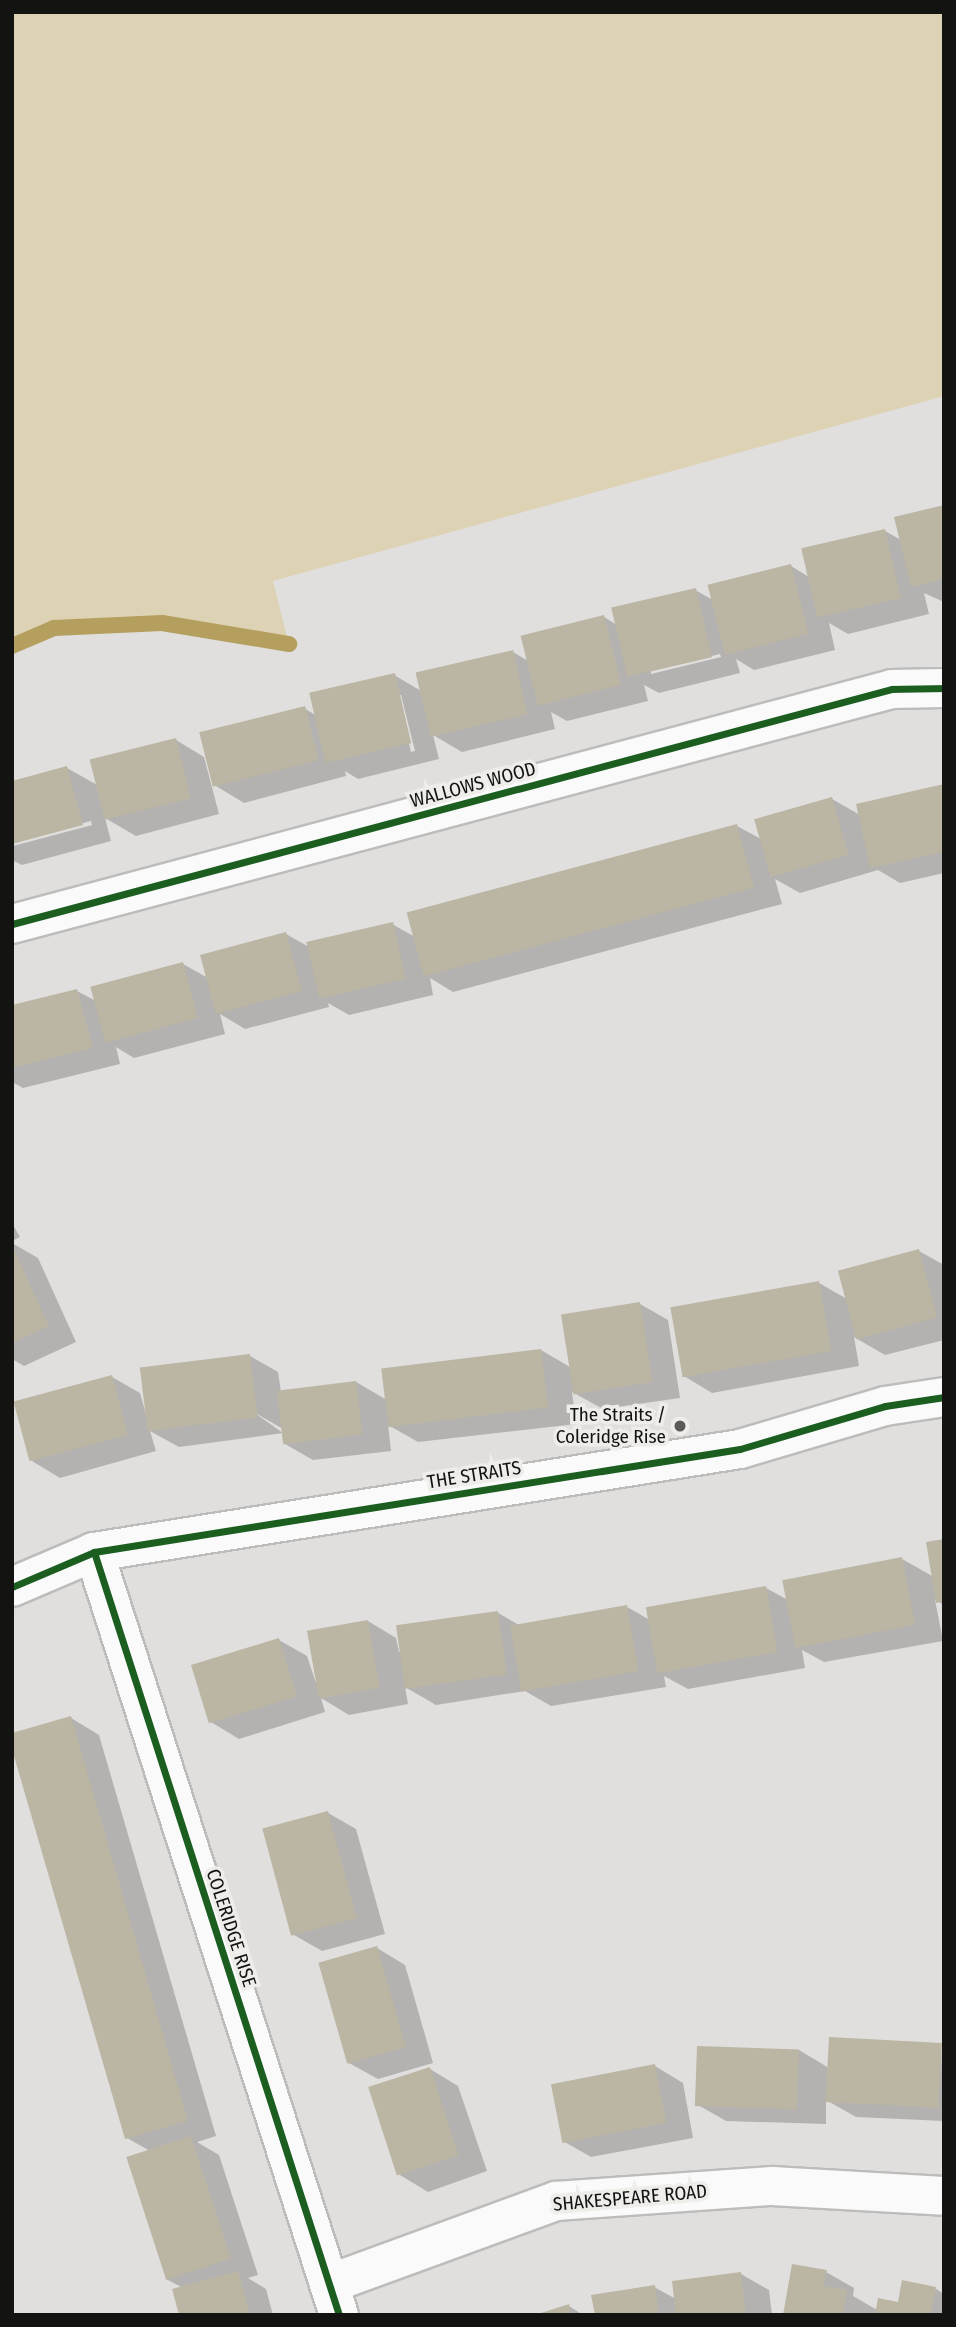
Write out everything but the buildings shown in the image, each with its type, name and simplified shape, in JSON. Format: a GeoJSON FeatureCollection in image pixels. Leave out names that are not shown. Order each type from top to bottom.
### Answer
{"type":"FeatureCollection","features":[{"type":"Feature","properties":{"kind":"street","name":"WALLOWS WOOD"},"geometry":{"type":"LineString","coordinates":[[12,924],[892,689],[944,688]]}},
{"type":"Feature","properties":{"kind":"street","name":"THE STRAITS"},"geometry":{"type":"LineString","coordinates":[[15,1578],[93,1552],[740,1449],[885,1406],[944,1397]]}},
{"type":"Feature","properties":{"kind":"street","name":"COLERIDGE RISE"},"geometry":{"type":"LineString","coordinates":[[93,1552],[334,2300]]}},
{"type":"Feature","properties":{"kind":"street","name":"SHAKESPEARE ROAD"},"geometry":{"type":"LineString","coordinates":[[334,2300],[556,2201],[772,2186],[944,2196]]}},
{"type":"Feature","properties":{"kind":"shaded area"},"geometry":{"type":"Polygon","coordinates":[[[12,12],[944,12],[944,396],[273,581],[290,649],[114,624],[54,628],[12,646],[12,12]]]}},
{"type":"Feature","properties":{"kind":"waterway"},"geometry":{"type":"LineString","coordinates":[[12,646],[54,628],[162,623],[289,644]]}},
{"type":"Feature","properties":{"kind":"cycle path"},"geometry":{"type":"LineString","coordinates":[[12,924],[892,689],[944,688]]}},
{"type":"Feature","properties":{"kind":"cycle path"},"geometry":{"type":"LineString","coordinates":[[12,1587],[94,1552],[740,1449],[885,1406],[944,1397]]}},
{"type":"Feature","properties":{"kind":"cycle path"},"geometry":{"type":"LineString","coordinates":[[94,1552],[339,2315]]}},
{"type":"Feature","properties":{"kind":"place","name":"The Straits / Coleridge Rise"},"geometry":{"type":"Point","coordinates":[680,1426]}}]}
